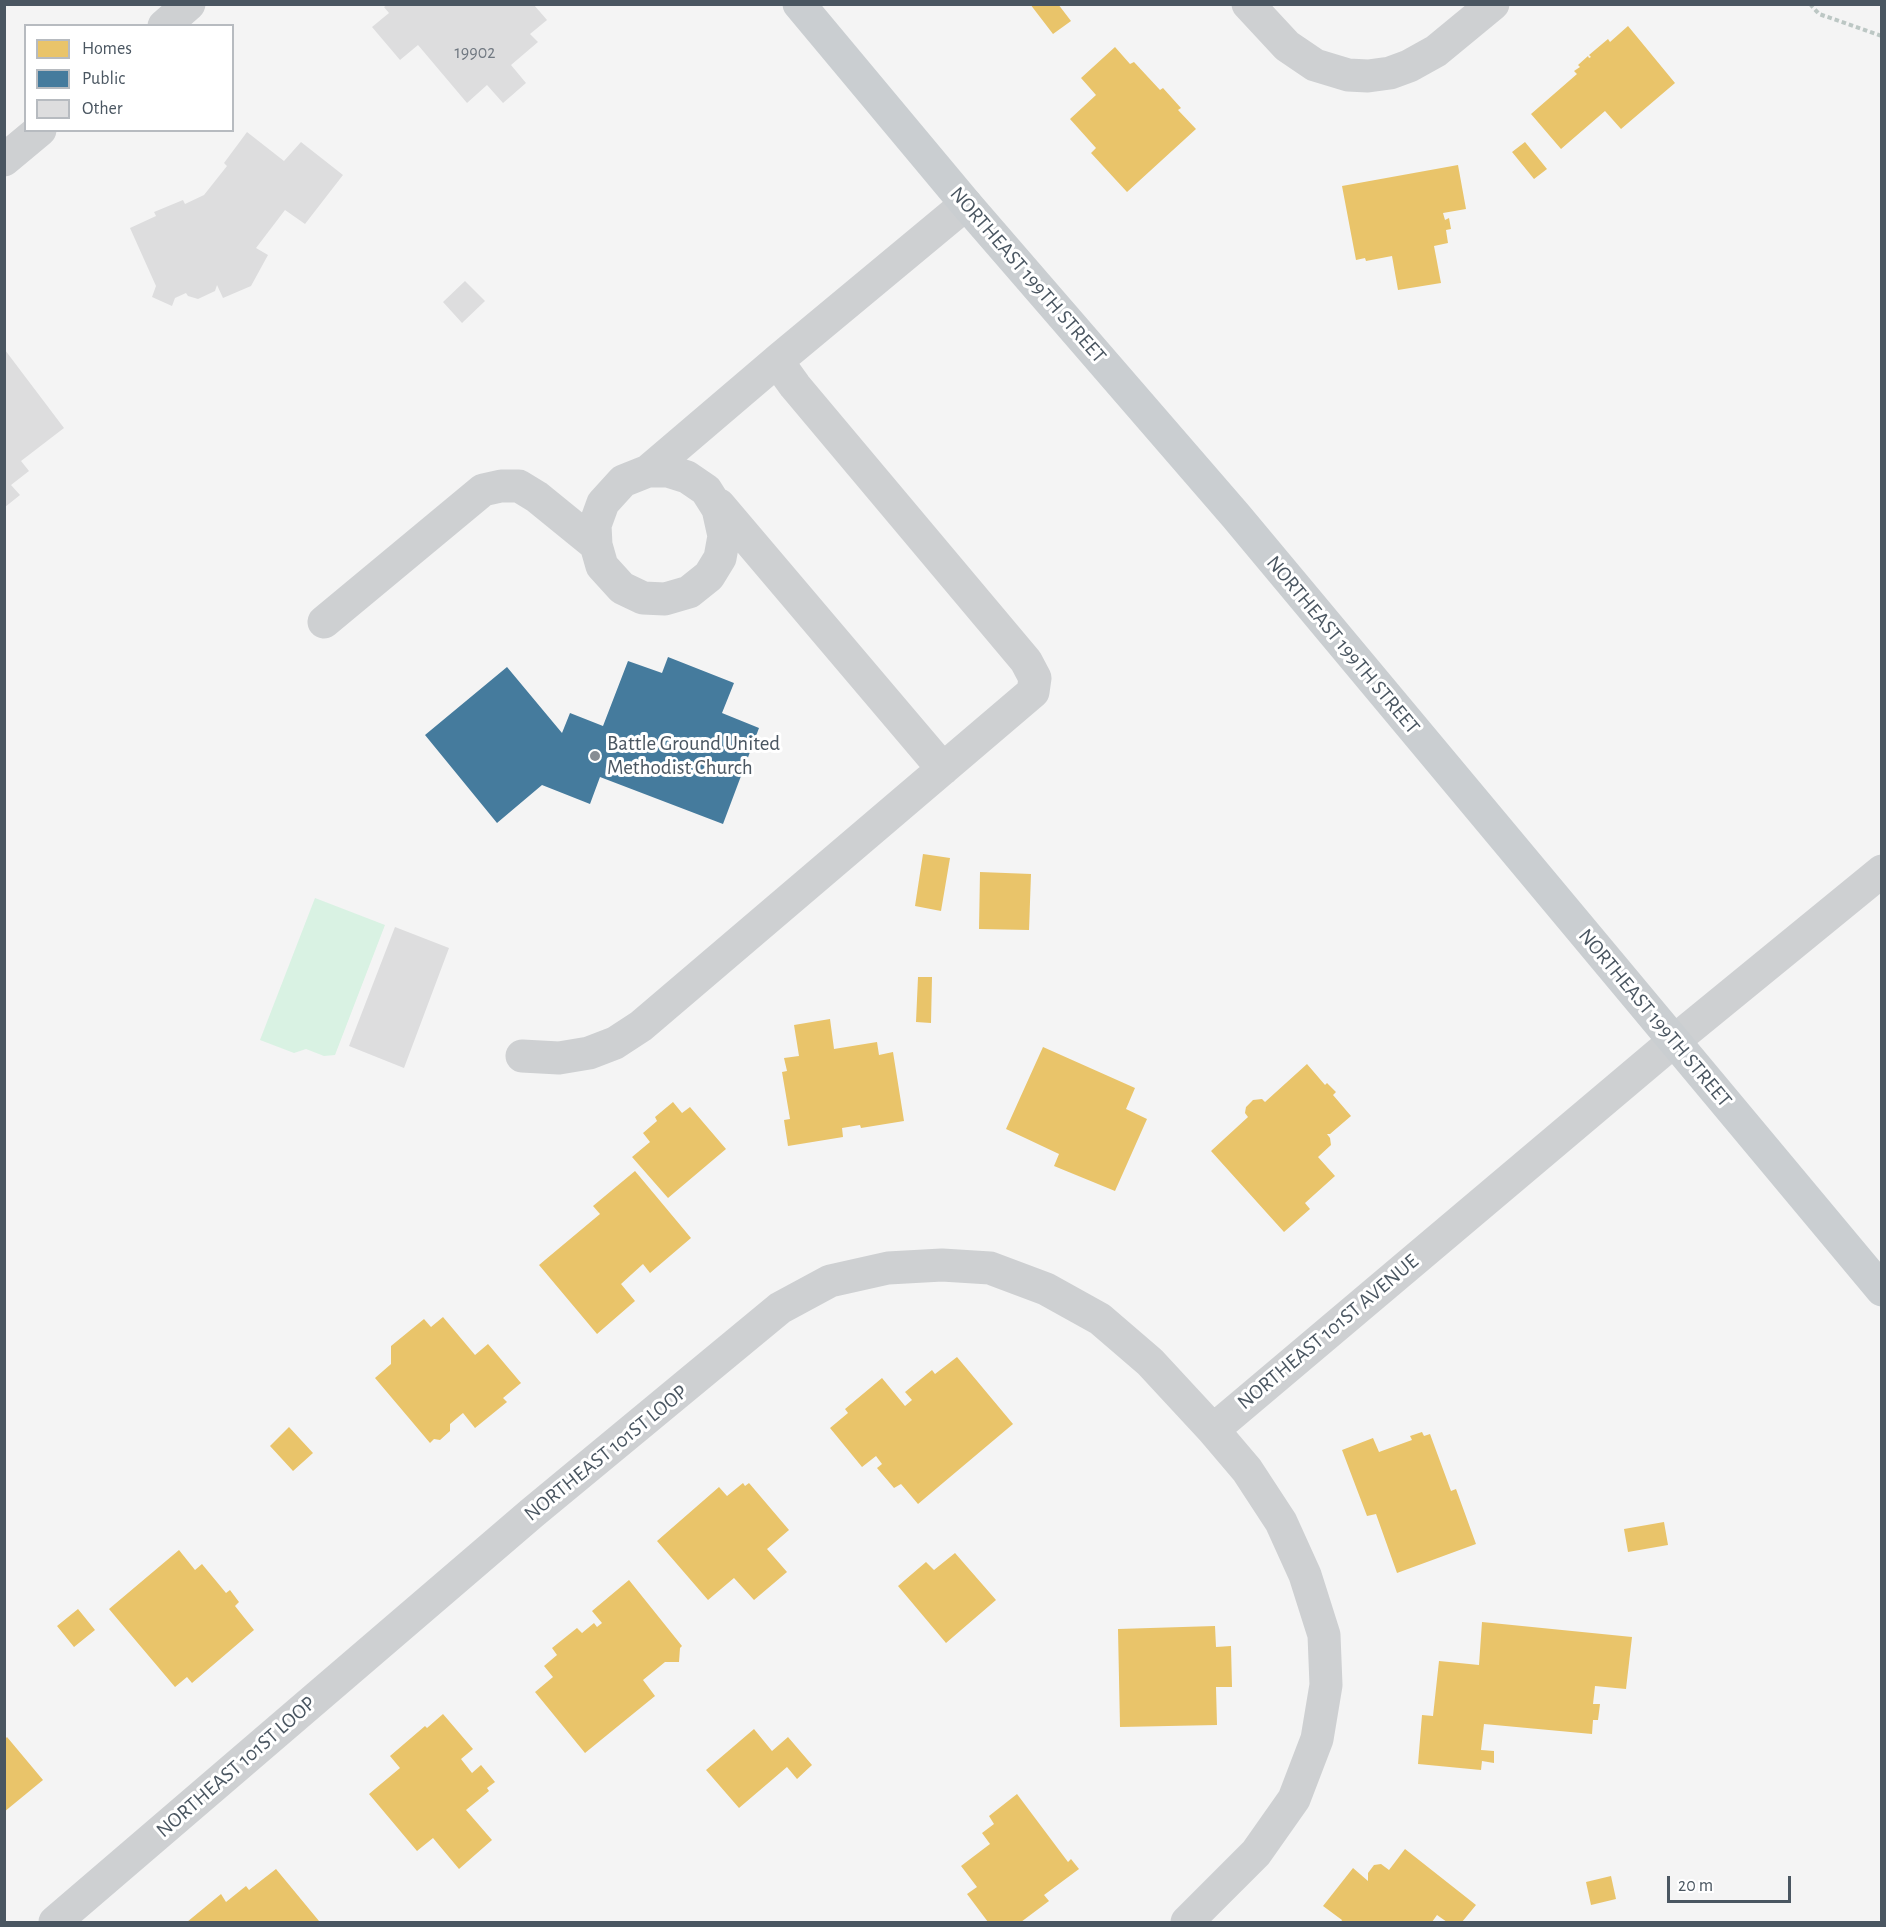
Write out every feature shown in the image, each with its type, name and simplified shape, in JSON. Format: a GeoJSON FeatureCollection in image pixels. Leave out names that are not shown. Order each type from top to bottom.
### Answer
{"type":"FeatureCollection","features":[{"type":"Feature","properties":{"kind":"main road","name":"NORTHEAST 199TH STREET"},"geometry":{"type":"LineString","coordinates":[[799,4],[966,204],[1236,516],[1881,1290]]}},
{"type":"Feature","properties":{"kind":"street"},"geometry":{"type":"LineString","coordinates":[[166,24],[189,4]]}},
{"type":"Feature","properties":{"kind":"street"},"geometry":{"type":"LineString","coordinates":[[1248,4],[1287,46],[1315,65],[1348,75],[1368,76],[1390,73],[1409,66],[1436,51],[1493,4]]}},
{"type":"Feature","properties":{"kind":"street"},"geometry":{"type":"LineString","coordinates":[[4,160],[37,132]]}},
{"type":"Feature","properties":{"kind":"street"},"geometry":{"type":"LineString","coordinates":[[693,433],[688,454],[718,509],[724,536],[720,558],[709,576],[689,592],[665,599],[643,598],[622,588],[602,566],[596,545],[596,525],[603,503],[623,481],[648,471],[777,361],[966,204]]}},
{"type":"Feature","properties":{"kind":"street"},"geometry":{"type":"LineString","coordinates":[[522,1056],[559,1058],[590,1053],[615,1043],[641,1026],[1033,692],[1035,678],[1026,661],[795,386],[777,361]]}},
{"type":"Feature","properties":{"kind":"street"},"geometry":{"type":"LineString","coordinates":[[648,471],[668,471],[687,477],[706,490],[942,769]]}},
{"type":"Feature","properties":{"kind":"street"},"geometry":{"type":"LineString","coordinates":[[324,622],[483,490],[501,486],[519,486],[537,497],[596,545]]}},
{"type":"Feature","properties":{"kind":"street","name":"NORTHEAST 101ST AVENUE"},"geometry":{"type":"LineString","coordinates":[[1213,1430],[1674,1041],[1881,872]]}},
{"type":"Feature","properties":{"kind":"street","name":"NORTHEAST 101ST LOOP"},"geometry":{"type":"LineString","coordinates":[[55,1923],[532,1513],[780,1308],[830,1281],[888,1268],[942,1265],[990,1268],[1046,1288],[1100,1319],[1150,1362],[1213,1430]]}},
{"type":"Feature","properties":{"kind":"street"},"geometry":{"type":"LineString","coordinates":[[1187,1923],[1256,1852],[1294,1799],[1317,1739],[1326,1685],[1324,1635],[1305,1575],[1281,1522],[1247,1470],[1213,1430]]}},
{"type":"Feature","properties":{"kind":"path"},"geometry":{"type":"LineString","coordinates":[[1810,4],[1819,14],[1881,36]]}},
{"type":"Feature","properties":{"kind":"green space"},"geometry":{"type":"Polygon","coordinates":[[[315,898],[385,925],[335,1055],[324,1056],[306,1049],[294,1053],[260,1040],[315,898]]]}},
{"type":"Feature","properties":{"kind":"building: Homes"},"geometry":{"type":"Polygon","coordinates":[[[1030,4],[1058,4],[1071,21],[1053,34],[1030,4]]]}},
{"type":"Feature","properties":{"kind":"building: Homes"},"geometry":{"type":"Polygon","coordinates":[[[1628,26],[1675,83],[1621,129],[1605,111],[1561,149],[1531,114],[1577,74],[1574,71],[1588,56],[1591,57],[1589,55],[1608,39],[1610,42],[1628,26]]]}},
{"type":"Feature","properties":{"kind":"building: Homes"},"geometry":{"type":"Polygon","coordinates":[[[1115,47],[1130,64],[1134,62],[1160,90],[1163,88],[1181,108],[1178,110],[1196,129],[1127,192],[1091,153],[1096,148],[1070,119],[1096,95],[1081,78],[1115,47]]]}},
{"type":"Feature","properties":{"kind":"building: Homes"},"geometry":{"type":"Polygon","coordinates":[[[1525,142],[1547,169],[1534,179],[1512,152],[1525,142]]]}},
{"type":"Feature","properties":{"kind":"building: Homes"},"geometry":{"type":"Polygon","coordinates":[[[1458,165],[1466,209],[1443,213],[1445,220],[1449,218],[1451,229],[1446,230],[1448,243],[1434,246],[1441,283],[1398,290],[1392,256],[1366,261],[1365,258],[1356,260],[1342,186],[1458,165]]]}},
{"type":"Feature","properties":{"kind":"building: Homes"},"geometry":{"type":"Polygon","coordinates":[[[923,854],[950,858],[941,911],[915,906],[923,854]]]}},
{"type":"Feature","properties":{"kind":"building: Homes"},"geometry":{"type":"Polygon","coordinates":[[[980,872],[1031,874],[1029,930],[979,929],[980,872]]]}},
{"type":"Feature","properties":{"kind":"building: Homes"},"geometry":{"type":"Polygon","coordinates":[[[918,977],[932,977],[931,1023],[916,1022],[918,977]]]}},
{"type":"Feature","properties":{"kind":"building: Homes"},"geometry":{"type":"Polygon","coordinates":[[[830,1019],[834,1049],[877,1042],[879,1055],[893,1052],[904,1121],[861,1128],[860,1125],[842,1128],[843,1137],[788,1146],[784,1120],[790,1119],[782,1072],[787,1071],[784,1058],[799,1056],[794,1025],[830,1019]]]}},
{"type":"Feature","properties":{"kind":"building: Homes"},"geometry":{"type":"Polygon","coordinates":[[[1043,1047],[1135,1088],[1126,1109],[1147,1119],[1115,1191],[1054,1166],[1059,1154],[1006,1129],[1043,1047]]]}},
{"type":"Feature","properties":{"kind":"building: Homes"},"geometry":{"type":"Polygon","coordinates":[[[1307,1064],[1325,1085],[1327,1083],[1336,1092],[1333,1095],[1351,1116],[1327,1134],[1331,1145],[1318,1157],[1335,1176],[1305,1203],[1310,1209],[1284,1232],[1211,1151],[1248,1117],[1245,1113],[1246,1107],[1253,1100],[1262,1099],[1265,1102],[1307,1064]]]}},
{"type":"Feature","properties":{"kind":"building: Homes"},"geometry":{"type":"Polygon","coordinates":[[[673,1102],[682,1113],[690,1107],[726,1149],[668,1198],[632,1157],[650,1142],[643,1133],[657,1121],[655,1117],[673,1102]]]}},
{"type":"Feature","properties":{"kind":"building: Homes"},"geometry":{"type":"Polygon","coordinates":[[[635,1171],[691,1238],[650,1273],[643,1264],[621,1284],[635,1301],[597,1334],[539,1265],[600,1214],[593,1206],[635,1171]]]}},
{"type":"Feature","properties":{"kind":"building: Homes"},"geometry":{"type":"Polygon","coordinates":[[[443,1317],[475,1355],[488,1344],[521,1383],[503,1398],[507,1402],[475,1428],[463,1413],[450,1424],[450,1431],[440,1440],[434,1439],[430,1443],[375,1378],[391,1364],[391,1346],[424,1319],[431,1327],[443,1317]]]}},
{"type":"Feature","properties":{"kind":"building: Homes"},"geometry":{"type":"Polygon","coordinates":[[[957,1357],[1013,1424],[918,1504],[901,1484],[894,1488],[877,1468],[882,1464],[876,1456],[862,1467],[830,1428],[848,1413],[845,1409],[882,1378],[905,1406],[912,1400],[905,1392],[932,1370],[935,1374],[957,1357]]]}},
{"type":"Feature","properties":{"kind":"building: Homes"},"geometry":{"type":"Polygon","coordinates":[[[289,1427],[313,1453],[293,1471],[270,1446],[289,1427]]]}},
{"type":"Feature","properties":{"kind":"building: Homes"},"geometry":{"type":"Polygon","coordinates":[[[1422,1432],[1424,1436],[1430,1434],[1451,1491],[1456,1489],[1476,1544],[1397,1573],[1376,1514],[1367,1516],[1342,1450],[1373,1438],[1379,1452],[1412,1440],[1410,1436],[1422,1432]]]}},
{"type":"Feature","properties":{"kind":"building: Homes"},"geometry":{"type":"Polygon","coordinates":[[[743,1483],[745,1486],[749,1483],[789,1530],[767,1549],[787,1572],[754,1600],[734,1578],[708,1600],[657,1541],[719,1487],[727,1496],[743,1483]]]}},
{"type":"Feature","properties":{"kind":"building: Homes"},"geometry":{"type":"Polygon","coordinates":[[[1664,1522],[1668,1545],[1628,1552],[1624,1529],[1664,1522]]]}},
{"type":"Feature","properties":{"kind":"building: Homes"},"geometry":{"type":"Polygon","coordinates":[[[179,1550],[195,1570],[202,1564],[226,1593],[230,1590],[239,1602],[235,1606],[254,1630],[192,1683],[187,1677],[175,1687],[109,1609],[179,1550]]]}},
{"type":"Feature","properties":{"kind":"building: Homes"},"geometry":{"type":"Polygon","coordinates":[[[955,1553],[996,1600],[946,1643],[898,1586],[926,1562],[934,1570],[955,1553]]]}},
{"type":"Feature","properties":{"kind":"building: Homes"},"geometry":{"type":"Polygon","coordinates":[[[629,1580],[682,1646],[679,1662],[665,1662],[643,1680],[655,1696],[585,1753],[535,1692],[553,1677],[544,1666],[557,1655],[552,1648],[577,1628],[582,1633],[594,1623],[597,1627],[602,1623],[592,1611],[629,1580]]]}},
{"type":"Feature","properties":{"kind":"building: Homes"},"geometry":{"type":"Polygon","coordinates":[[[78,1609],[95,1630],[74,1647],[57,1626],[78,1609]]]}},
{"type":"Feature","properties":{"kind":"building: Homes"},"geometry":{"type":"Polygon","coordinates":[[[1482,1622],[1632,1637],[1626,1689],[1595,1686],[1593,1704],[1600,1704],[1598,1720],[1593,1720],[1592,1734],[1484,1724],[1481,1750],[1494,1751],[1494,1763],[1482,1761],[1481,1770],[1418,1764],[1422,1715],[1433,1716],[1439,1661],[1479,1665],[1482,1622]]]}},
{"type":"Feature","properties":{"kind":"building: Homes"},"geometry":{"type":"Polygon","coordinates":[[[1215,1626],[1216,1647],[1231,1646],[1232,1687],[1216,1687],[1217,1725],[1120,1727],[1118,1629],[1215,1626]]]}},
{"type":"Feature","properties":{"kind":"building: Homes"},"geometry":{"type":"Polygon","coordinates":[[[443,1714],[473,1749],[461,1759],[472,1773],[481,1765],[495,1782],[487,1788],[489,1791],[466,1810],[492,1840],[459,1869],[433,1838],[417,1851],[369,1794],[400,1768],[390,1756],[443,1714]]]}},
{"type":"Feature","properties":{"kind":"building: Homes"},"geometry":{"type":"Polygon","coordinates":[[[754,1729],[772,1751],[788,1737],[812,1765],[797,1779],[787,1767],[739,1808],[706,1770],[754,1729]]]}},
{"type":"Feature","properties":{"kind":"building: Homes"},"geometry":{"type":"Polygon","coordinates":[[[7,1737],[43,1780],[4,1812],[4,1740],[7,1737]]]}},
{"type":"Feature","properties":{"kind":"building: Homes"},"geometry":{"type":"Polygon","coordinates":[[[1017,1794],[1068,1862],[1071,1859],[1079,1869],[1044,1895],[1049,1901],[1021,1922],[988,1922],[967,1894],[977,1887],[961,1866],[990,1844],[982,1833],[994,1824],[989,1816],[1017,1794]]]}},
{"type":"Feature","properties":{"kind":"building: Homes"},"geometry":{"type":"Polygon","coordinates":[[[1405,1849],[1476,1905],[1462,1922],[1447,1922],[1437,1915],[1432,1922],[1341,1922],[1342,1920],[1323,1906],[1353,1868],[1368,1881],[1368,1873],[1374,1865],[1381,1864],[1389,1870],[1405,1849]]]}},
{"type":"Feature","properties":{"kind":"building: Homes"},"geometry":{"type":"Polygon","coordinates":[[[276,1869],[318,1922],[187,1922],[221,1894],[226,1902],[246,1886],[249,1890],[276,1869]]]}},
{"type":"Feature","properties":{"kind":"building: Homes"},"geometry":{"type":"Polygon","coordinates":[[[1611,1876],[1616,1899],[1591,1905],[1586,1882],[1611,1876]]]}},
{"type":"Feature","properties":{"kind":"building: Public","name":"Battle Ground United Methodist Church"},"geometry":{"type":"Polygon","coordinates":[[[668,657],[734,683],[722,713],[759,728],[723,824],[600,777],[590,804],[542,785],[497,823],[425,735],[507,667],[562,733],[570,713],[603,726],[628,661],[662,673],[668,657]]]}},
{"type":"Feature","properties":{"kind":"building: Other"},"geometry":{"type":"Polygon","coordinates":[[[387,5],[534,5],[547,20],[530,34],[538,42],[511,65],[526,83],[503,103],[487,85],[467,103],[418,45],[400,60],[372,27],[389,13],[384,7],[387,5]]]}},
{"type":"Feature","properties":{"kind":"building: Other"},"geometry":{"type":"Polygon","coordinates":[[[247,132],[284,161],[301,142],[343,175],[305,224],[285,210],[256,248],[268,255],[251,286],[223,298],[217,285],[215,291],[198,299],[186,293],[175,298],[172,306],[152,297],[156,286],[130,228],[156,216],[154,212],[183,200],[185,204],[204,195],[227,166],[224,163],[247,132]]]}},
{"type":"Feature","properties":{"kind":"building: Other"},"geometry":{"type":"Polygon","coordinates":[[[465,281],[485,301],[462,323],[443,302],[465,281]]]}},
{"type":"Feature","properties":{"kind":"building: Other"},"geometry":{"type":"Polygon","coordinates":[[[5,350],[64,428],[21,461],[29,471],[11,485],[20,495],[5,507],[5,350]]]}},
{"type":"Feature","properties":{"kind":"building: Other"},"geometry":{"type":"Polygon","coordinates":[[[395,927],[449,948],[404,1068],[349,1046],[395,927]]]}},
{"type":"Feature","properties":{"kind":"place","name":"Battle Ground United Methodist Church"},"geometry":{"type":"Point","coordinates":[595,756]}}]}
